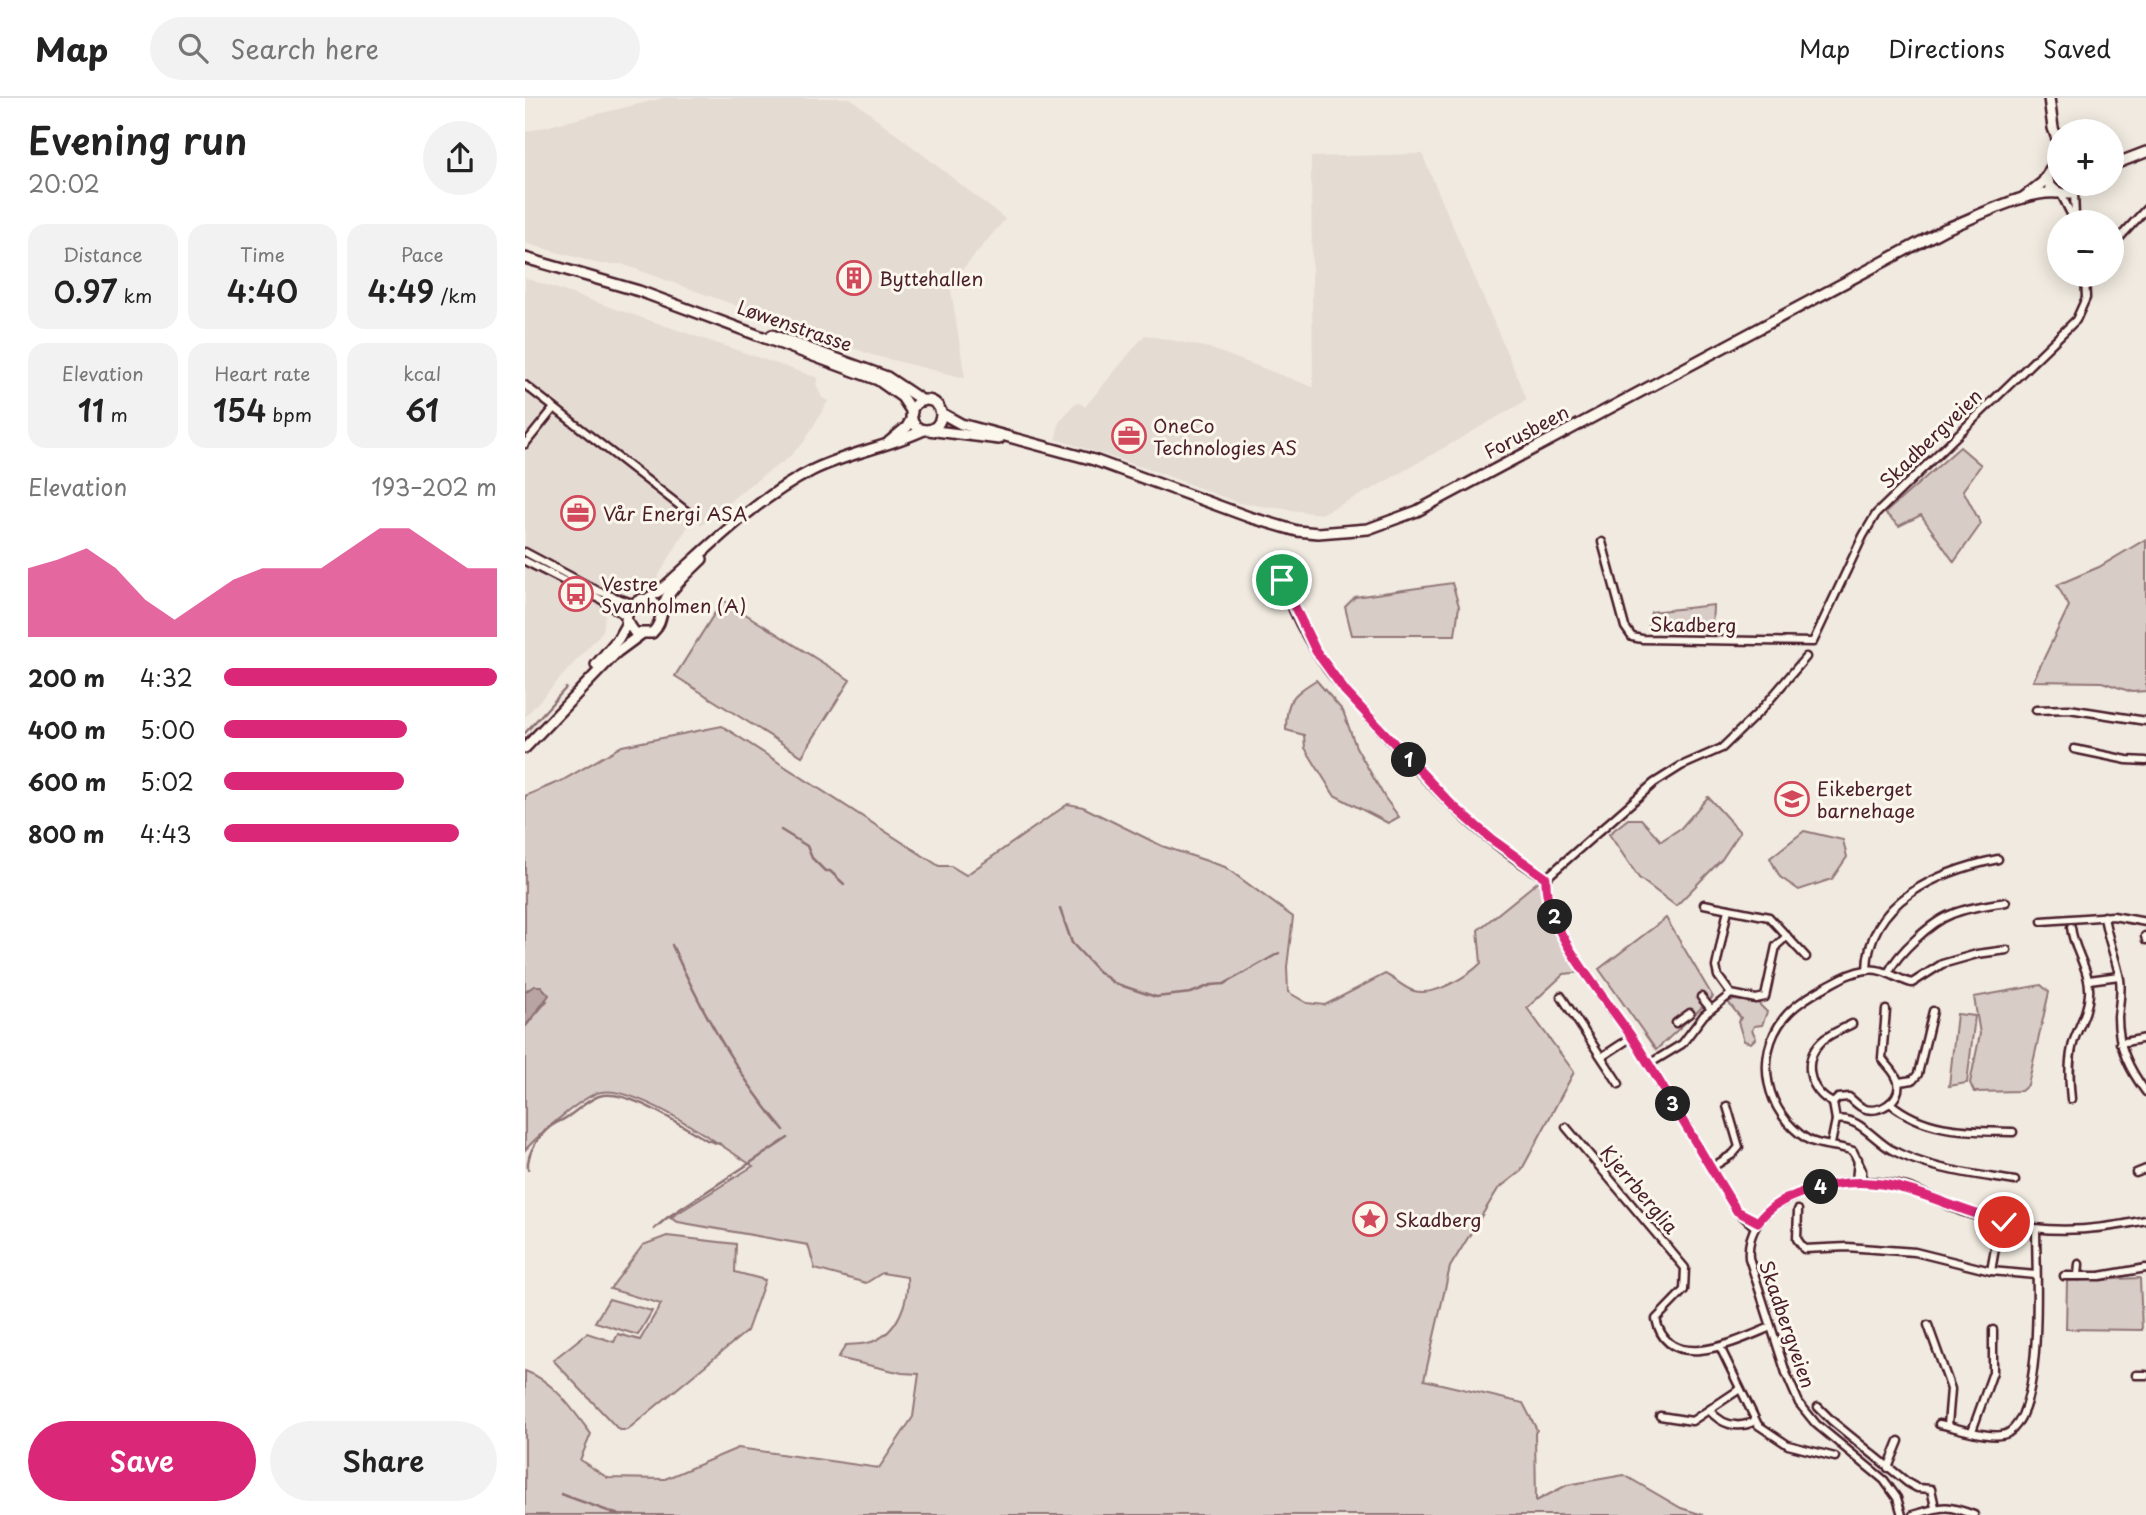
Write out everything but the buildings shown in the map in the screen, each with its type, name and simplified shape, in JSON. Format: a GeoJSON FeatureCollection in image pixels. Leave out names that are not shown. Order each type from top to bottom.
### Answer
{"type":"FeatureCollection","features":[{"type":"Feature","properties":{"kind":"main road"},"geometry":{"type":"LineString","coordinates":[[2049,98],[2052,119]]}},
{"type":"Feature","properties":{"kind":"main road"},"geometry":{"type":"LineString","coordinates":[[2124,160],[2146,152]]}},
{"type":"Feature","properties":{"kind":"main road","name":"Forusbeen"},"geometry":{"type":"LineString","coordinates":[[2020,200],[2047,176]]}},
{"type":"Feature","properties":{"kind":"main road","name":"Forusbeen"},"geometry":{"type":"LineString","coordinates":[[941,412],[961,424],[1094,460],[1272,525],[1318,533],[1368,529],[1417,511],[1935,234],[2020,200],[2047,192]]}},
{"type":"Feature","properties":{"kind":"main road","name":"Løwenstrasse"},"geometry":{"type":"LineString","coordinates":[[525,258],[649,295],[878,380],[902,397],[912,415]]}},
{"type":"Feature","properties":{"kind":"main road","name":"Løwenstrasse"},"geometry":{"type":"LineString","coordinates":[[649,295],[660,296],[877,373],[923,401]]}},
{"type":"Feature","properties":{"kind":"main road"},"geometry":{"type":"LineString","coordinates":[[923,401],[936,404],[941,412],[937,426],[926,430],[918,428],[912,415],[923,401]]}},
{"type":"Feature","properties":{"kind":"main road","name":"Forusbeen"},"geometry":{"type":"LineString","coordinates":[[887,443],[907,427],[912,415]]}},
{"type":"Feature","properties":{"kind":"main road","name":"Forusbeen"},"geometry":{"type":"LineString","coordinates":[[647,600],[760,503],[800,477],[838,459],[926,430],[1025,440]]}},
{"type":"Feature","properties":{"kind":"main road","name":"Forusbeen"},"geometry":{"type":"LineString","coordinates":[[661,613],[671,592],[719,538]]}},
{"type":"Feature","properties":{"kind":"main road"},"geometry":{"type":"LineString","coordinates":[[525,748],[618,639],[632,603],[647,600],[653,602],[661,613],[658,628],[623,646],[557,712]]}},
{"type":"Feature","properties":{"kind":"main road"},"geometry":{"type":"LineString","coordinates":[[626,620],[630,629],[641,635]]}},
{"type":"Feature","properties":{"kind":"street"},"geometry":{"type":"LineString","coordinates":[[2124,233],[2146,209]]}},
{"type":"Feature","properties":{"kind":"street","name":"Skadbergveien"},"geometry":{"type":"LineString","coordinates":[[1813,642],[1876,514],[2076,320],[2086,298],[2086,287]]}},
{"type":"Feature","properties":{"kind":"street"},"geometry":{"type":"LineString","coordinates":[[525,385],[693,516]]}},
{"type":"Feature","properties":{"kind":"street"},"geometry":{"type":"LineString","coordinates":[[525,444],[554,408]]}},
{"type":"Feature","properties":{"kind":"street","name":"Skadberg"},"geometry":{"type":"LineString","coordinates":[[1602,542],[1625,627],[1632,636],[1642,639],[1813,642]]}},
{"type":"Feature","properties":{"kind":"street"},"geometry":{"type":"LineString","coordinates":[[525,552],[598,591],[632,603]]}},
{"type":"Feature","properties":{"kind":"street"},"geometry":{"type":"LineString","coordinates":[[525,561],[602,600],[626,620]]}},
{"type":"Feature","properties":{"kind":"street"},"geometry":{"type":"LineString","coordinates":[[1280,563],[1282,580],[1292,604],[1316,651],[1336,680],[1451,804],[1483,832],[1546,878],[1550,909],[1576,959],[1610,1011],[1632,1037],[1737,1211],[1756,1225],[1766,1212],[1791,1196],[1824,1186],[1859,1182],[1907,1187],[1971,1214],[2036,1228],[2088,1230],[2146,1220]]}},
{"type":"Feature","properties":{"kind":"street"},"geometry":{"type":"LineString","coordinates":[[1546,878],[1654,783],[1681,766],[1722,748],[1767,703],[1806,657]]}},
{"type":"Feature","properties":{"kind":"street"},"geometry":{"type":"LineString","coordinates":[[2036,710],[2069,709],[2146,721]]}},
{"type":"Feature","properties":{"kind":"street"},"geometry":{"type":"LineString","coordinates":[[2074,749],[2146,761]]}},
{"type":"Feature","properties":{"kind":"street"},"geometry":{"type":"LineString","coordinates":[[1867,970],[1870,945],[1875,932],[1903,897],[1914,888],[1963,866],[1998,859]]}},
{"type":"Feature","properties":{"kind":"street"},"geometry":{"type":"LineString","coordinates":[[1888,973],[1907,948],[1947,916],[2006,901]]}},
{"type":"Feature","properties":{"kind":"street"},"geometry":{"type":"LineString","coordinates":[[1705,904],[1769,916],[1806,957]]}},
{"type":"Feature","properties":{"kind":"street"},"geometry":{"type":"LineString","coordinates":[[1728,909],[1716,967],[1718,976],[1731,994],[1762,999],[1765,997],[1776,946],[1787,936]]}},
{"type":"Feature","properties":{"kind":"street"},"geometry":{"type":"LineString","coordinates":[[2104,916],[2107,937],[2119,976],[2120,1043],[2126,1060],[2146,1092]]}},
{"type":"Feature","properties":{"kind":"street"},"geometry":{"type":"LineString","coordinates":[[2042,921],[2123,916],[2146,922]]}},
{"type":"Feature","properties":{"kind":"street"},"geometry":{"type":"LineString","coordinates":[[2071,927],[2076,952],[2089,980],[2087,1013],[2070,1055],[2071,1099]]}},
{"type":"Feature","properties":{"kind":"street"},"geometry":{"type":"LineString","coordinates":[[1859,1182],[1858,1157],[1853,1151],[1808,1140],[1781,1115],[1767,1082],[1768,1051],[1779,1024],[1800,1003],[1842,978],[1867,970],[1888,973],[1912,983],[1942,964],[1977,954],[2007,950]]}},
{"type":"Feature","properties":{"kind":"street"},"geometry":{"type":"LineString","coordinates":[[2089,980],[2119,976]]}},
{"type":"Feature","properties":{"kind":"street"},"geometry":{"type":"LineString","coordinates":[[1649,1064],[1682,1044],[1711,1009],[1731,994]]}},
{"type":"Feature","properties":{"kind":"street"},"geometry":{"type":"LineString","coordinates":[[1561,996],[1619,1084]]}},
{"type":"Feature","properties":{"kind":"street"},"geometry":{"type":"LineString","coordinates":[[1701,997],[1711,1009]]}},
{"type":"Feature","properties":{"kind":"street"},"geometry":{"type":"LineString","coordinates":[[1833,1103],[1839,1097],[1845,1097],[1868,1109],[1890,1103],[1898,1093],[1899,1082],[1882,1058],[1886,1010]]}},
{"type":"Feature","properties":{"kind":"street"},"geometry":{"type":"LineString","coordinates":[[1899,1082],[1913,1080],[1918,1074],[1933,1011]]}},
{"type":"Feature","properties":{"kind":"street"},"geometry":{"type":"LineString","coordinates":[[1676,1023],[1690,1013]]}},
{"type":"Feature","properties":{"kind":"street"},"geometry":{"type":"LineString","coordinates":[[1831,1144],[1836,1120],[1833,1103],[1821,1096],[1815,1087],[1809,1065],[1821,1042],[1852,1024]]}},
{"type":"Feature","properties":{"kind":"street"},"geometry":{"type":"LineString","coordinates":[[1603,1056],[1632,1037]]}},
{"type":"Feature","properties":{"kind":"street"},"geometry":{"type":"LineString","coordinates":[[2120,1043],[2146,1038]]}},
{"type":"Feature","properties":{"kind":"street"},"geometry":{"type":"LineString","coordinates":[[1890,1103],[1909,1116],[1940,1128],[2013,1132]]}},
{"type":"Feature","properties":{"kind":"street"},"geometry":{"type":"LineString","coordinates":[[1711,1168],[1739,1147],[1727,1106]]}},
{"type":"Feature","properties":{"kind":"street"},"geometry":{"type":"LineString","coordinates":[[1836,1120],[1852,1120],[1884,1145],[1935,1166],[2015,1181]]}},
{"type":"Feature","properties":{"kind":"street","name":"Kjerrberglia"},"geometry":{"type":"LineString","coordinates":[[1566,1126],[1675,1254],[1686,1274],[1681,1295],[1657,1316],[1658,1327],[1671,1342],[1689,1351],[1720,1347]]}},
{"type":"Feature","properties":{"kind":"street"},"geometry":{"type":"LineString","coordinates":[[2136,1173],[2146,1169]]}},
{"type":"Feature","properties":{"kind":"street"},"geometry":{"type":"LineString","coordinates":[[1798,1210],[1797,1239],[1804,1250],[1847,1247],[1915,1252],[1991,1271],[2036,1275]]}},
{"type":"Feature","properties":{"kind":"street","name":"Skadbergveien"},"geometry":{"type":"LineString","coordinates":[[1756,1225],[1749,1242],[1749,1258],[1791,1388],[1806,1414],[1884,1480],[1897,1498],[1902,1515]]}},
{"type":"Feature","properties":{"kind":"street"},"geometry":{"type":"LineString","coordinates":[[1939,1424],[1997,1436],[2010,1432],[2019,1421],[2030,1398],[2033,1382],[2036,1228]]}},
{"type":"Feature","properties":{"kind":"street"},"geometry":{"type":"LineString","coordinates":[[1991,1271],[1997,1237]]}},
{"type":"Feature","properties":{"kind":"street"},"geometry":{"type":"LineString","coordinates":[[2078,1276],[2079,1264]]}},
{"type":"Feature","properties":{"kind":"street"},"geometry":{"type":"LineString","coordinates":[[2064,1276],[2100,1276],[2146,1270]]}},
{"type":"Feature","properties":{"kind":"street"},"geometry":{"type":"LineString","coordinates":[[1928,1325],[1951,1389],[1948,1426]]}},
{"type":"Feature","properties":{"kind":"street"},"geometry":{"type":"LineString","coordinates":[[1771,1327],[1720,1347],[1755,1420],[1771,1435],[1788,1445],[1835,1457]]}},
{"type":"Feature","properties":{"kind":"street"},"geometry":{"type":"LineString","coordinates":[[1972,1431],[1993,1372],[1993,1330]]}},
{"type":"Feature","properties":{"kind":"street"},"geometry":{"type":"LineString","coordinates":[[2136,1375],[2146,1375]]}},
{"type":"Feature","properties":{"kind":"street"},"geometry":{"type":"LineString","coordinates":[[1660,1416],[1691,1422],[1740,1389]]}},
{"type":"Feature","properties":{"kind":"street"},"geometry":{"type":"LineString","coordinates":[[1818,1407],[1913,1487],[1931,1489],[1935,1507]]}},
{"type":"Feature","properties":{"kind":"street"},"geometry":{"type":"LineString","coordinates":[[1709,1410],[1728,1424],[1742,1426],[1755,1420]]}},
{"type":"Feature","properties":{"kind":"street"},"geometry":{"type":"LineString","coordinates":[[1888,1468],[1899,1441]]}},
{"type":"Feature","properties":{"kind":"street"},"geometry":{"type":"LineString","coordinates":[[1913,1515],[1935,1507],[1952,1508],[1974,1515]]}},
{"type":"Feature","properties":{"kind":"shaded area"},"geometry":{"type":"Polygon","coordinates":[[[663,98],[850,98],[1005,219],[950,284],[965,378],[872,355],[622,264],[600,264],[525,243],[525,132],[663,98]]]}},
{"type":"Feature","properties":{"kind":"shaded area"},"geometry":{"type":"Polygon","coordinates":[[[1422,154],[1527,400],[1372,489],[1321,514],[1239,503],[1160,473],[1056,439],[1059,423],[1073,405],[1080,403],[1085,407],[1145,335],[1209,348],[1313,387],[1311,157],[1422,154]]]}},
{"type":"Feature","properties":{"kind":"shaded area"},"geometry":{"type":"Polygon","coordinates":[[[525,278],[818,378],[816,384],[822,398],[828,401],[804,442],[787,459],[748,486],[702,525],[696,520],[701,514],[697,511],[653,585],[625,592],[605,614],[603,631],[525,717],[525,278]]]}},
{"type":"Feature","properties":{"kind":"shaded area"},"geometry":{"type":"Polygon","coordinates":[[[1960,447],[1981,465],[1963,490],[1981,524],[1954,562],[1921,515],[1899,526],[1885,513],[1960,447]]]}},
{"type":"Feature","properties":{"kind":"shaded area"},"geometry":{"type":"Polygon","coordinates":[[[2146,539],[2146,691],[2132,692],[2102,682],[2033,681],[2069,606],[2057,585],[2099,567],[2146,539]]]}},
{"type":"Feature","properties":{"kind":"shaded area"},"geometry":{"type":"Polygon","coordinates":[[[1452,583],[1459,606],[1455,635],[1352,635],[1345,607],[1355,597],[1452,583]]]}},
{"type":"Feature","properties":{"kind":"shaded area"},"geometry":{"type":"Polygon","coordinates":[[[723,600],[850,680],[802,756],[675,676],[723,600]]]}},
{"type":"Feature","properties":{"kind":"shaded area"},"geometry":{"type":"Polygon","coordinates":[[[1713,605],[1712,630],[1648,629],[1651,612],[1713,605]]]}},
{"type":"Feature","properties":{"kind":"shaded area"},"geometry":{"type":"Polygon","coordinates":[[[1316,680],[1343,711],[1356,747],[1399,817],[1388,823],[1334,795],[1305,748],[1304,735],[1286,730],[1287,712],[1292,700],[1316,680]]]}},
{"type":"Feature","properties":{"kind":"shaded area"},"geometry":{"type":"Polygon","coordinates":[[[722,726],[939,866],[951,866],[966,875],[1068,804],[1083,807],[1162,846],[1225,867],[1293,917],[1287,967],[1288,992],[1307,1003],[1325,1005],[1385,974],[1414,991],[1431,991],[1450,984],[1481,963],[1478,930],[1541,879],[1583,972],[1564,974],[1527,1008],[1574,1072],[1521,1171],[1498,1189],[1450,1267],[1424,1380],[1523,1403],[1537,1430],[1536,1501],[1567,1485],[1624,1475],[1681,1508],[1703,1515],[525,1515],[525,1371],[554,1389],[577,1415],[591,1434],[580,1460],[608,1478],[665,1479],[738,1448],[879,1468],[913,1417],[919,1374],[902,1373],[838,1358],[846,1345],[871,1342],[896,1323],[904,1305],[907,1277],[882,1273],[866,1283],[815,1269],[808,1245],[678,1222],[670,1218],[753,1166],[679,1119],[617,1092],[601,1092],[583,1100],[525,1150],[525,1027],[547,1001],[528,989],[525,992],[525,796],[563,780],[622,746],[722,726]]]}},
{"type":"Feature","properties":{"kind":"shaded area"},"geometry":{"type":"Polygon","coordinates":[[[1708,797],[1740,832],[1722,859],[1676,906],[1639,878],[1609,834],[1628,819],[1641,819],[1661,841],[1681,828],[1708,797]]]}},
{"type":"Feature","properties":{"kind":"shaded area"},"geometry":{"type":"Polygon","coordinates":[[[1804,831],[1843,840],[1847,857],[1832,879],[1799,890],[1780,877],[1770,858],[1804,831]]]}},
{"type":"Feature","properties":{"kind":"shaded area"},"geometry":{"type":"Polygon","coordinates":[[[1666,918],[1713,997],[1656,1050],[1599,969],[1666,918]]]}},
{"type":"Feature","properties":{"kind":"shaded area"},"geometry":{"type":"Polygon","coordinates":[[[2041,985],[2049,992],[2028,1085],[2021,1091],[1974,1092],[1970,1083],[1980,1034],[1974,997],[2041,985]]]}},
{"type":"Feature","properties":{"kind":"shaded area"},"geometry":{"type":"Polygon","coordinates":[[[534,986],[541,986],[549,995],[525,1027],[525,992],[534,986]]]}},
{"type":"Feature","properties":{"kind":"shaded area"},"geometry":{"type":"Polygon","coordinates":[[[1728,1002],[1757,1002],[1767,1012],[1762,1025],[1754,1026],[1752,1030],[1756,1038],[1751,1043],[1744,1041],[1738,1022],[1741,1018],[1728,1002]]]}},
{"type":"Feature","properties":{"kind":"shaded area"},"geometry":{"type":"Polygon","coordinates":[[[1957,1014],[1975,1016],[1967,1083],[1949,1086],[1957,1014]]]}},
{"type":"Feature","properties":{"kind":"shaded area"},"geometry":{"type":"Polygon","coordinates":[[[667,1236],[736,1244],[735,1272],[765,1280],[747,1331],[627,1430],[619,1430],[553,1360],[587,1333],[614,1342],[618,1334],[640,1340],[661,1304],[610,1289],[643,1245],[667,1236]]]}},
{"type":"Feature","properties":{"kind":"shaded area"},"geometry":{"type":"Polygon","coordinates":[[[2140,1278],[2142,1330],[2066,1329],[2067,1281],[2140,1278]]]}},
{"type":"Feature","properties":{"kind":"shaded area"},"geometry":{"type":"Polygon","coordinates":[[[609,1299],[652,1311],[638,1335],[595,1322],[609,1299]]]}},
{"type":"Feature","properties":{"kind":"waterway"},"geometry":{"type":"LineString","coordinates":[[525,733],[566,688]]}},
{"type":"Feature","properties":{"kind":"waterway"},"geometry":{"type":"LineString","coordinates":[[781,830],[807,846],[812,858],[844,884]]}},
{"type":"Feature","properties":{"kind":"waterway"},"geometry":{"type":"LineString","coordinates":[[1060,909],[1072,943],[1098,971],[1114,983],[1156,997],[1191,993],[1211,985],[1224,984],[1279,953]]}},
{"type":"Feature","properties":{"kind":"waterway"},"geometry":{"type":"LineString","coordinates":[[672,945],[722,1042],[751,1087],[784,1130]]}},
{"type":"Feature","properties":{"kind":"waterway"},"geometry":{"type":"LineString","coordinates":[[528,1169],[532,1149],[546,1130],[599,1096],[624,1097],[707,1140],[720,1144]]}},
{"type":"Feature","properties":{"kind":"waterway"},"geometry":{"type":"LineString","coordinates":[[654,1229],[788,1138]]}},
{"type":"Feature","properties":{"kind":"waterway"},"geometry":{"type":"LineString","coordinates":[[561,1494],[619,1515]]}},
{"type":"Feature","properties":{"kind":"place","name":"Byttehallen"},"geometry":{"type":"Point","coordinates":[854,278]}},
{"type":"Feature","properties":{"kind":"place","name":"OneCo Technologies AS"},"geometry":{"type":"Point","coordinates":[1129,436]}},
{"type":"Feature","properties":{"kind":"place","name":"Vår Energi ASA"},"geometry":{"type":"Point","coordinates":[578,513]}},
{"type":"Feature","properties":{"kind":"place","name":"Vestre Svanholmen (A)"},"geometry":{"type":"Point","coordinates":[576,594]}},
{"type":"Feature","properties":{"kind":"place","name":"Eikeberget barnehage"},"geometry":{"type":"Point","coordinates":[1792,799]}},
{"type":"Feature","properties":{"kind":"place","name":"Skadberg"},"geometry":{"type":"Point","coordinates":[1370,1219]}},
{"type":"Feature","properties":{"kind":"route"},"geometry":{"type":"LineString","coordinates":[[1282,580],[1316,651],[1345,691],[1451,804],[1490,838],[1546,878],[1550,909],[1576,959],[1610,1011],[1640,1049],[1737,1211],[1758,1222],[1766,1212],[1791,1196],[1824,1186],[1874,1182],[1907,1187],[1957,1209],[2004,1222]]}}]}
